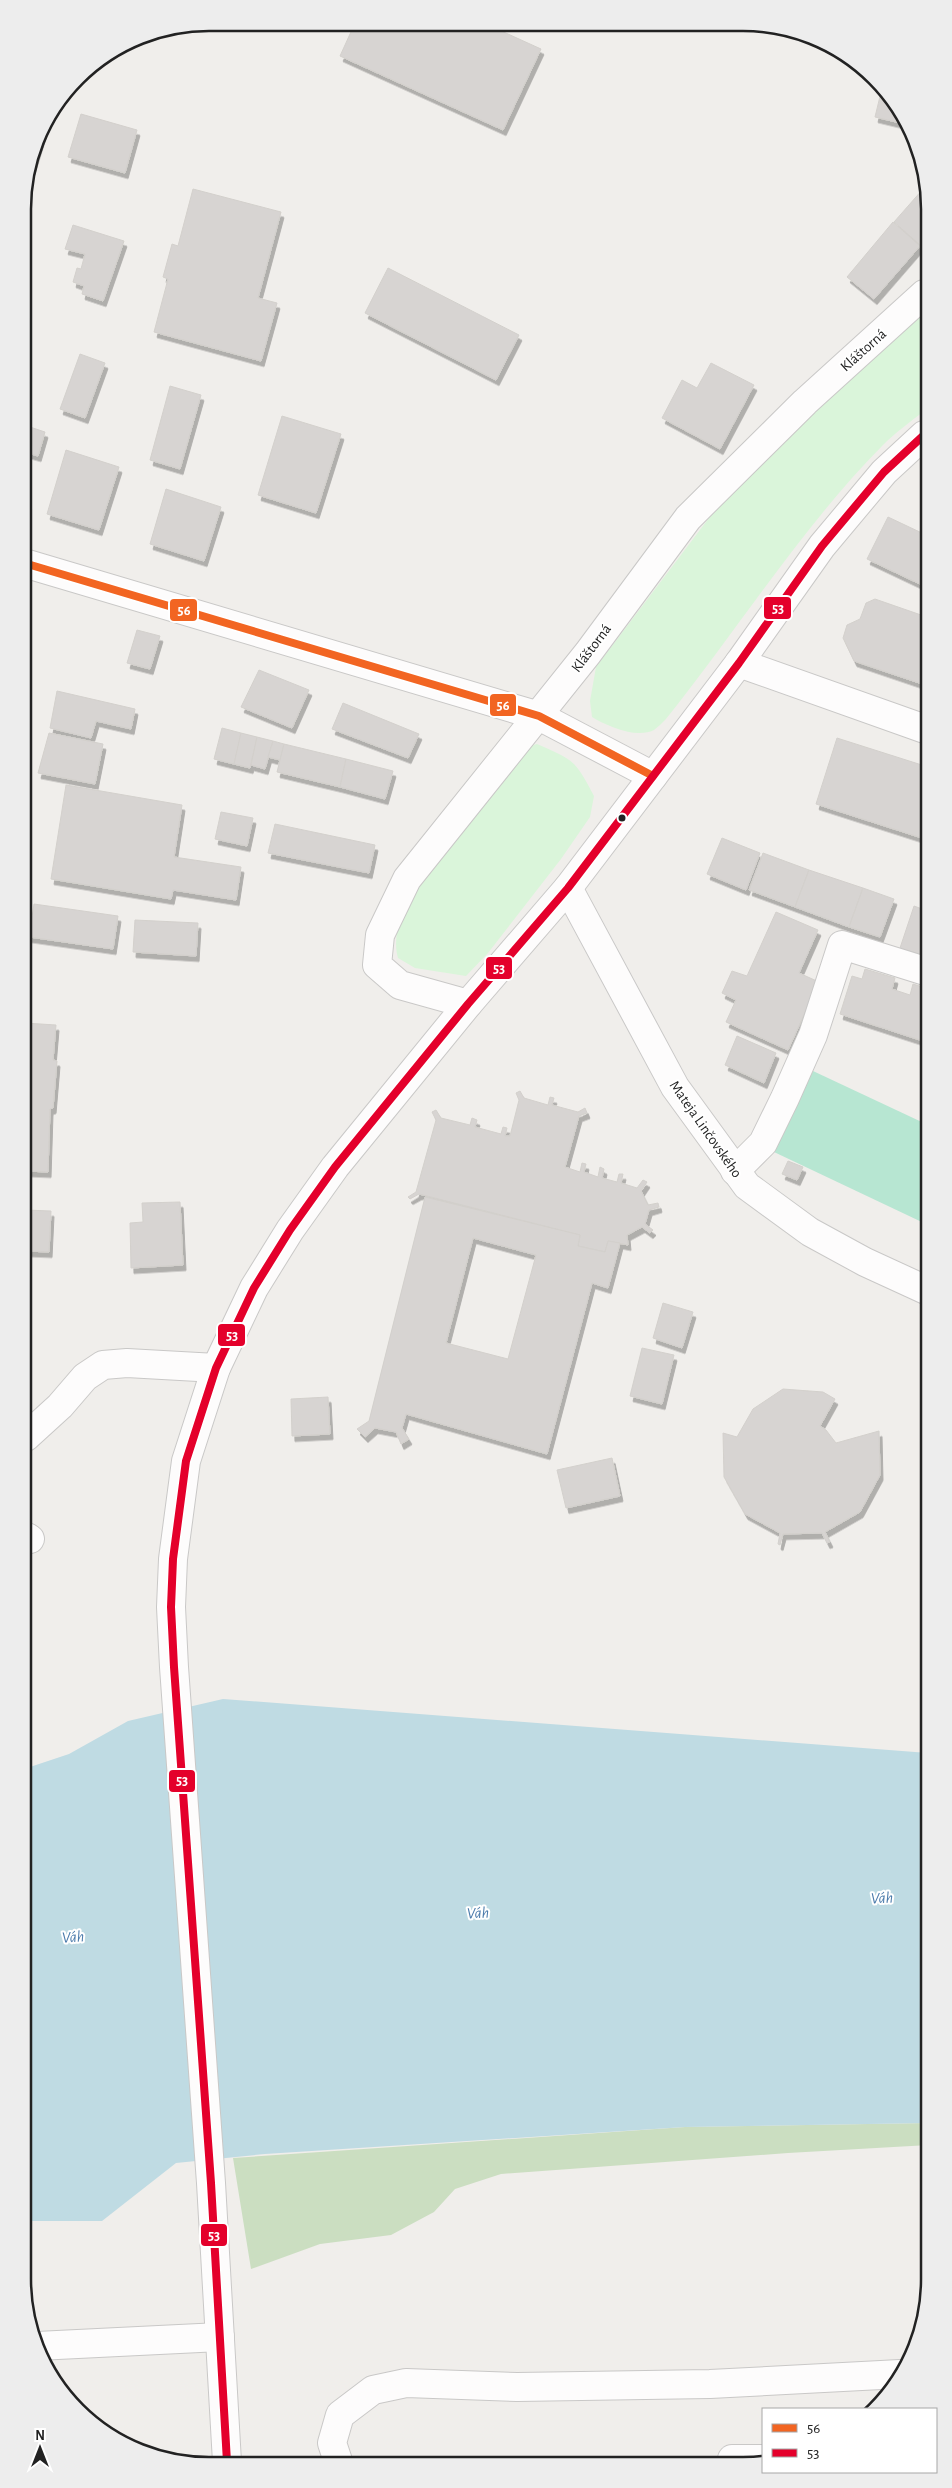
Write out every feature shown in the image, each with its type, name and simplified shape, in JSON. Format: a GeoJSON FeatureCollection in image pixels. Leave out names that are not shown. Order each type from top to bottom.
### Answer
{"type":"FeatureCollection","features":[{"type":"Feature","properties":{"kind":"street","name":"Kláštorná"},"geometry":{"type":"LineString","coordinates":[[468,1004],[400,985],[377,965],[380,935],[407,879],[539,716],[688,518],[804,402],[921,297]]}},
{"type":"Feature","properties":{"kind":"street"},"geometry":{"type":"LineString","coordinates":[[232,2456],[220,2337],[171,1607],[178,1512],[186,1461],[216,1368],[254,1288],[296,1222],[335,1167],[468,1004],[568,888],[739,663],[822,546],[884,472],[921,438]]}},
{"type":"Feature","properties":{"kind":"street"},"geometry":{"type":"LineString","coordinates":[[31,565],[539,716],[653,776]]}},
{"type":"Feature","properties":{"kind":"street"},"geometry":{"type":"LineString","coordinates":[[739,663],[921,728]]}},
{"type":"Feature","properties":{"kind":"street","name":"Mateja Linčovského"},"geometry":{"type":"LineString","coordinates":[[568,888],[675,1088],[747,1186],[810,1232],[865,1262],[921,1286]]}},
{"type":"Feature","properties":{"kind":"street"},"geometry":{"type":"LineString","coordinates":[[735,1170],[763,1143],[813,1035],[842,945],[921,969]]}},
{"type":"Feature","properties":{"kind":"street"},"geometry":{"type":"LineString","coordinates":[[31,1432],[60,1406],[85,1377],[103,1365],[127,1363],[216,1368]]}},
{"type":"Feature","properties":{"kind":"street"},"geometry":{"type":"LineString","coordinates":[[44,2346],[220,2337]]}},
{"type":"Feature","properties":{"kind":"street"},"geometry":{"type":"LineString","coordinates":[[337,2457],[332,2443],[340,2415],[373,2390],[406,2383],[517,2387],[700,2384],[893,2374]]}},
{"type":"Feature","properties":{"kind":"green space"},"geometry":{"type":"Polygon","coordinates":[[[921,311],[921,413],[883,445],[825,510],[771,579],[693,685],[660,725],[654,730],[647,732],[630,732],[605,724],[592,717],[590,701],[596,667],[709,518],[775,448],[921,311]]]}},
{"type":"Feature","properties":{"kind":"green space"},"geometry":{"type":"Polygon","coordinates":[[[537,744],[566,758],[577,768],[594,796],[590,817],[561,859],[488,953],[466,976],[415,968],[398,958],[396,950],[397,934],[403,908],[410,893],[518,750],[537,744]]]}},
{"type":"Feature","properties":{"kind":"green space"},"geometry":{"type":"Polygon","coordinates":[[[813,1071],[921,1122],[921,1222],[774,1152],[813,1071]]]}},
{"type":"Feature","properties":{"kind":"green space"},"geometry":{"type":"Polygon","coordinates":[[[921,2123],[921,2145],[501,2174],[455,2189],[434,2212],[391,2235],[320,2244],[251,2269],[233,2158],[685,2127],[921,2123]]]}},
{"type":"Feature","properties":{"kind":"water","name":"Váh"},"geometry":{"type":"Polygon","coordinates":[[[223,1699],[921,1752],[921,2123],[685,2127],[265,2154],[176,2163],[102,2221],[31,2221],[31,1767],[69,1754],[128,1721],[223,1699]]]}},
{"type":"Feature","properties":{"kind":"building"},"geometry":{"type":"Polygon","coordinates":[[[502,31],[541,49],[503,130],[340,56],[351,32],[502,31]]]}},
{"type":"Feature","properties":{"kind":"building"},"geometry":{"type":"Polygon","coordinates":[[[880,96],[898,123],[875,117],[880,96]]]}},
{"type":"Feature","properties":{"kind":"building"},"geometry":{"type":"Polygon","coordinates":[[[81,114],[137,130],[125,173],[68,157],[81,114]]]}},
{"type":"Feature","properties":{"kind":"building"},"geometry":{"type":"Polygon","coordinates":[[[193,189],[281,212],[258,298],[277,303],[261,361],[154,332],[168,279],[163,277],[172,244],[178,246],[193,189]]]}},
{"type":"Feature","properties":{"kind":"building"},"geometry":{"type":"Polygon","coordinates":[[[920,193],[920,245],[894,222],[920,193]]]}},
{"type":"Feature","properties":{"kind":"building"},"geometry":{"type":"Polygon","coordinates":[[[893,222],[920,246],[874,299],[847,277],[893,222]]]}},
{"type":"Feature","properties":{"kind":"building"},"geometry":{"type":"Polygon","coordinates":[[[73,225],[124,241],[103,301],[82,294],[84,286],[73,282],[77,268],[81,269],[85,254],[65,249],[73,225]]]}},
{"type":"Feature","properties":{"kind":"building"},"geometry":{"type":"Polygon","coordinates":[[[388,268],[519,335],[496,380],[365,313],[388,268]]]}},
{"type":"Feature","properties":{"kind":"building"},"geometry":{"type":"Polygon","coordinates":[[[80,354],[105,363],[85,418],[60,409],[80,354]]]}},
{"type":"Feature","properties":{"kind":"building"},"geometry":{"type":"Polygon","coordinates":[[[711,363],[754,385],[720,449],[662,418],[682,380],[697,388],[711,363]]]}},
{"type":"Feature","properties":{"kind":"building"},"geometry":{"type":"Polygon","coordinates":[[[170,386],[201,395],[180,469],[150,460],[170,386]]]}},
{"type":"Feature","properties":{"kind":"building"},"geometry":{"type":"Polygon","coordinates":[[[282,416],[341,434],[316,513],[258,495],[282,416]]]}},
{"type":"Feature","properties":{"kind":"building"},"geometry":{"type":"Polygon","coordinates":[[[31,427],[45,432],[38,456],[31,454],[31,427]]]}},
{"type":"Feature","properties":{"kind":"building"},"geometry":{"type":"Polygon","coordinates":[[[66,450],[119,467],[99,530],[47,514],[66,450]]]}},
{"type":"Feature","properties":{"kind":"building"},"geometry":{"type":"Polygon","coordinates":[[[166,489],[221,507],[204,561],[150,544],[166,489]]]}},
{"type":"Feature","properties":{"kind":"building"},"geometry":{"type":"Polygon","coordinates":[[[888,517],[921,533],[921,585],[867,559],[888,517]]]}},
{"type":"Feature","properties":{"kind":"building"},"geometry":{"type":"Polygon","coordinates":[[[875,599],[921,615],[921,684],[854,661],[843,638],[847,625],[860,619],[866,603],[875,599]]]}},
{"type":"Feature","properties":{"kind":"building"},"geometry":{"type":"Polygon","coordinates":[[[137,630],[160,636],[150,669],[127,663],[137,630]]]}},
{"type":"Feature","properties":{"kind":"building"},"geometry":{"type":"Polygon","coordinates":[[[259,670],[309,690],[292,728],[241,707],[259,670]]]}},
{"type":"Feature","properties":{"kind":"building"},"geometry":{"type":"Polygon","coordinates":[[[57,691],[135,709],[131,729],[96,721],[91,738],[50,728],[57,691]]]}},
{"type":"Feature","properties":{"kind":"building"},"geometry":{"type":"Polygon","coordinates":[[[343,703],[419,734],[408,758],[332,729],[343,703]]]}},
{"type":"Feature","properties":{"kind":"building"},"geometry":{"type":"Polygon","coordinates":[[[222,728],[241,733],[234,764],[214,759],[222,728]]]}},
{"type":"Feature","properties":{"kind":"building"},"geometry":{"type":"Polygon","coordinates":[[[49,733],[103,744],[95,784],[38,773],[49,733]]]}},
{"type":"Feature","properties":{"kind":"building"},"geometry":{"type":"Polygon","coordinates":[[[241,733],[257,737],[250,768],[234,764],[241,733]]]}},
{"type":"Feature","properties":{"kind":"building"},"geometry":{"type":"Polygon","coordinates":[[[257,737],[273,741],[265,769],[251,765],[257,737]]]}},
{"type":"Feature","properties":{"kind":"building"},"geometry":{"type":"Polygon","coordinates":[[[837,738],[921,765],[921,838],[816,804],[837,738]]]}},
{"type":"Feature","properties":{"kind":"building"},"geometry":{"type":"Polygon","coordinates":[[[273,741],[284,744],[280,760],[268,757],[273,741]]]}},
{"type":"Feature","properties":{"kind":"building"},"geometry":{"type":"Polygon","coordinates":[[[284,744],[346,759],[340,787],[277,772],[284,744]]]}},
{"type":"Feature","properties":{"kind":"building"},"geometry":{"type":"Polygon","coordinates":[[[346,759],[393,771],[385,799],[340,787],[346,759]]]}},
{"type":"Feature","properties":{"kind":"building"},"geometry":{"type":"Polygon","coordinates":[[[66,785],[182,805],[174,857],[241,867],[236,900],[173,890],[171,899],[51,879],[66,785]]]}},
{"type":"Feature","properties":{"kind":"building"},"geometry":{"type":"Polygon","coordinates":[[[221,812],[253,818],[247,846],[215,839],[221,812]]]}},
{"type":"Feature","properties":{"kind":"building"},"geometry":{"type":"Polygon","coordinates":[[[275,824],[375,845],[369,873],[268,853],[275,824]]]}},
{"type":"Feature","properties":{"kind":"building"},"geometry":{"type":"Polygon","coordinates":[[[722,838],[760,853],[746,890],[707,874],[722,838]]]}},
{"type":"Feature","properties":{"kind":"building"},"geometry":{"type":"Polygon","coordinates":[[[763,853],[809,870],[795,907],[749,890],[763,853]]]}},
{"type":"Feature","properties":{"kind":"building"},"geometry":{"type":"Polygon","coordinates":[[[809,870],[863,888],[849,927],[795,907],[809,870]]]}},
{"type":"Feature","properties":{"kind":"building"},"geometry":{"type":"Polygon","coordinates":[[[863,888],[894,899],[880,937],[849,927],[863,888]]]}},
{"type":"Feature","properties":{"kind":"building"},"geometry":{"type":"Polygon","coordinates":[[[34,904],[118,916],[113,949],[31,937],[34,904]]]}},
{"type":"Feature","properties":{"kind":"building"},"geometry":{"type":"Polygon","coordinates":[[[914,906],[921,909],[921,955],[900,948],[914,906]]]}},
{"type":"Feature","properties":{"kind":"building"},"geometry":{"type":"Polygon","coordinates":[[[776,912],[818,930],[799,973],[819,982],[788,1050],[726,1022],[736,1000],[722,993],[732,971],[747,976],[776,912]]]}},
{"type":"Feature","properties":{"kind":"building"},"geometry":{"type":"Polygon","coordinates":[[[135,920],[198,923],[196,956],[133,952],[135,920]]]}},
{"type":"Feature","properties":{"kind":"building"},"geometry":{"type":"Polygon","coordinates":[[[865,969],[895,978],[892,989],[910,995],[913,984],[921,986],[921,1040],[840,1014],[852,976],[862,979],[865,969]]]}},
{"type":"Feature","properties":{"kind":"building"},"geometry":{"type":"Polygon","coordinates":[[[31,1023],[56,1025],[53,1060],[57,1061],[53,1108],[50,1109],[48,1172],[31,1171],[31,1023]]]}},
{"type":"Feature","properties":{"kind":"building"},"geometry":{"type":"Polygon","coordinates":[[[737,1036],[776,1053],[764,1083],[725,1065],[737,1036]]]}},
{"type":"Feature","properties":{"kind":"building"},"geometry":{"type":"Polygon","coordinates":[[[520,1091],[524,1098],[548,1105],[550,1097],[554,1098],[552,1105],[578,1112],[585,1108],[587,1113],[579,1116],[565,1167],[580,1172],[582,1163],[586,1164],[584,1172],[598,1177],[600,1167],[604,1169],[602,1178],[617,1182],[619,1174],[623,1174],[621,1183],[637,1188],[643,1180],[647,1182],[641,1191],[648,1205],[658,1203],[659,1207],[649,1210],[645,1224],[653,1230],[650,1233],[642,1227],[627,1235],[628,1245],[608,1241],[605,1252],[578,1246],[580,1235],[419,1194],[410,1199],[408,1197],[416,1192],[436,1120],[432,1112],[436,1110],[441,1118],[470,1125],[472,1118],[477,1120],[475,1127],[501,1134],[503,1127],[507,1128],[505,1136],[510,1136],[519,1100],[516,1093],[520,1091]]]}},
{"type":"Feature","properties":{"kind":"building"},"geometry":{"type":"Polygon","coordinates":[[[788,1161],[803,1167],[797,1180],[782,1174],[788,1161]]]}},
{"type":"Feature","properties":{"kind":"building"},"geometry":{"type":"Polygon","coordinates":[[[425,1197],[580,1235],[578,1246],[605,1252],[608,1241],[620,1243],[608,1288],[592,1283],[547,1454],[406,1414],[402,1428],[409,1439],[401,1444],[396,1432],[375,1428],[365,1437],[357,1429],[369,1421],[425,1197]],[[473,1238],[446,1343],[508,1359],[536,1255],[473,1238]]]}},
{"type":"Feature","properties":{"kind":"building"},"geometry":{"type":"Polygon","coordinates":[[[180,1202],[183,1265],[131,1268],[130,1223],[143,1222],[142,1203],[180,1202]]]}},
{"type":"Feature","properties":{"kind":"building"},"geometry":{"type":"Polygon","coordinates":[[[31,1210],[51,1211],[49,1252],[31,1251],[31,1210]]]}},
{"type":"Feature","properties":{"kind":"building"},"geometry":{"type":"Polygon","coordinates":[[[663,1303],[693,1312],[682,1348],[653,1338],[663,1303]]]}},
{"type":"Feature","properties":{"kind":"building"},"geometry":{"type":"Polygon","coordinates":[[[642,1348],[674,1355],[662,1404],[630,1396],[642,1348]]]}},
{"type":"Feature","properties":{"kind":"building"},"geometry":{"type":"Polygon","coordinates":[[[783,1389],[823,1392],[835,1399],[820,1426],[826,1430],[836,1443],[879,1431],[880,1475],[860,1512],[825,1532],[830,1542],[827,1543],[822,1533],[783,1534],[780,1545],[778,1544],[780,1533],[745,1514],[724,1477],[723,1433],[737,1437],[753,1409],[783,1389]]]}},
{"type":"Feature","properties":{"kind":"building"},"geometry":{"type":"Polygon","coordinates":[[[328,1397],[330,1434],[292,1436],[291,1399],[328,1397]]]}},
{"type":"Feature","properties":{"kind":"building"},"geometry":{"type":"Polygon","coordinates":[[[612,1458],[620,1496],[566,1508],[557,1470],[612,1458]]]}},
{"type":"Feature","properties":{"kind":"transit line","name":"53"},"geometry":{"type":"LineString","coordinates":[[227,2457],[211,2183],[171,1607],[173,1559],[186,1461],[216,1368],[254,1288],[290,1230],[335,1167],[468,1004],[568,888],[739,663],[822,546],[884,472],[921,438]]}},
{"type":"Feature","properties":{"kind":"transit line","name":"56"},"geometry":{"type":"LineString","coordinates":[[31,565],[539,716],[653,776]]}}]}
